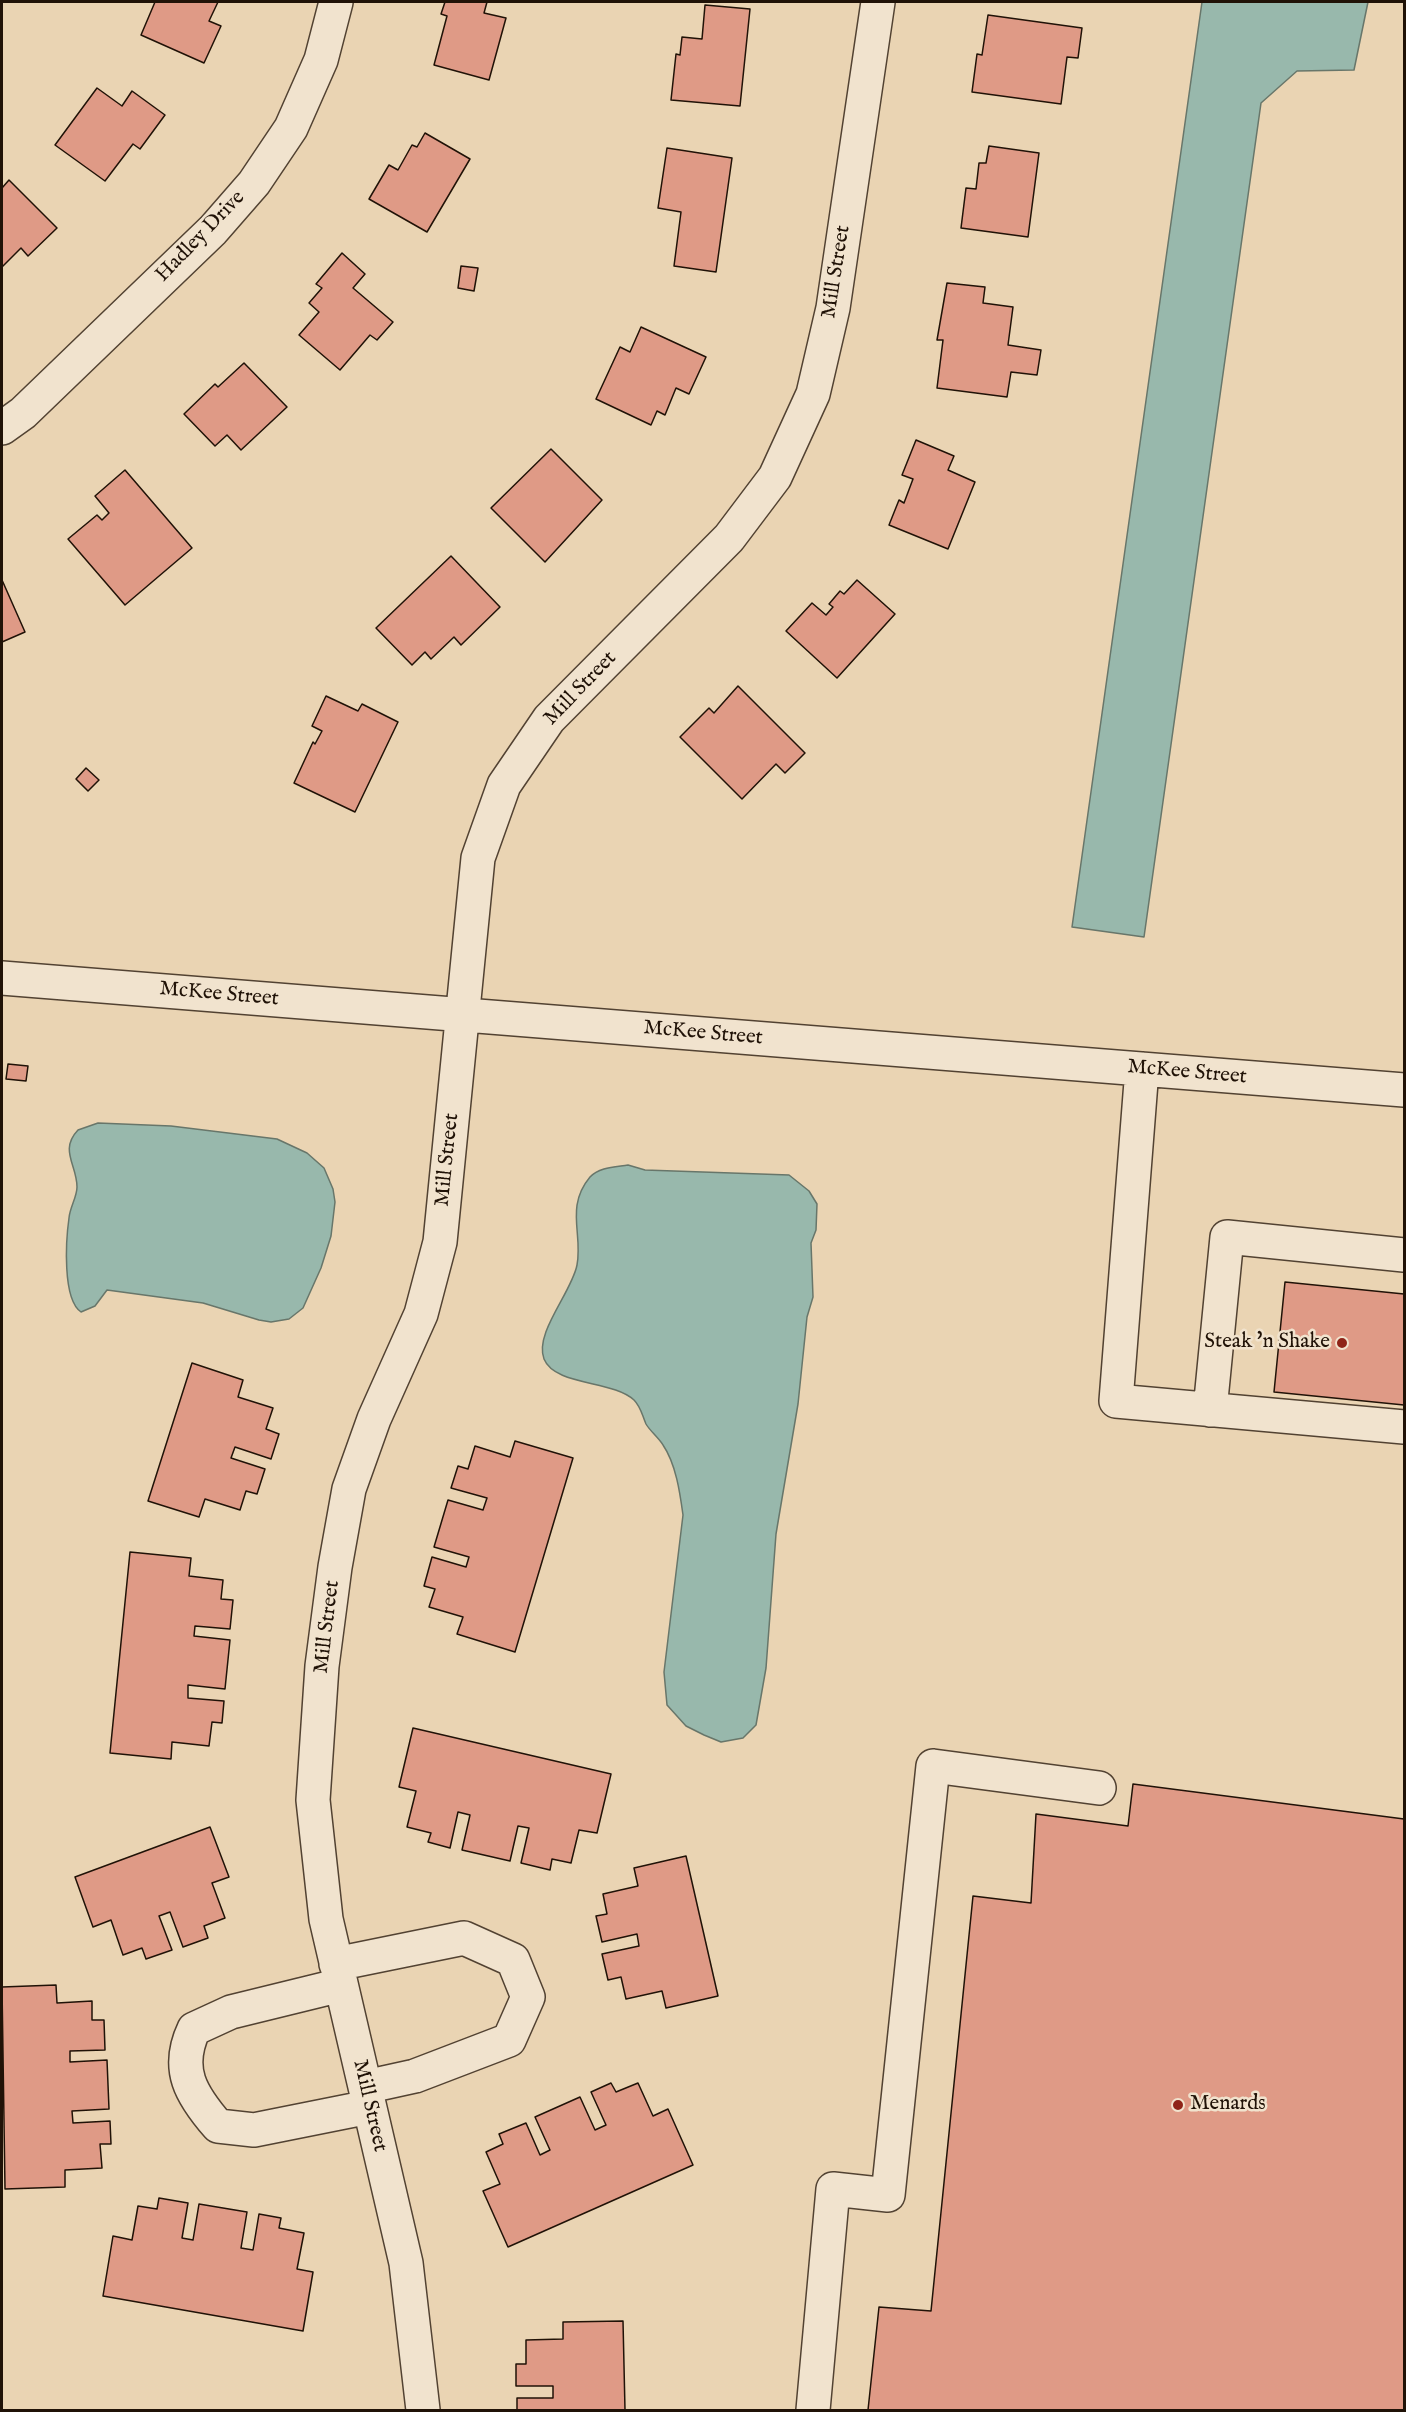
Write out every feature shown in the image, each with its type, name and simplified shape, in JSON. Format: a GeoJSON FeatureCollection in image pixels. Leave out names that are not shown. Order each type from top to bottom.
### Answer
{"type":"FeatureCollection","features":[{"type":"Feature","properties":{"kind":"street","name":"Hadley Drive"},"geometry":{"type":"LineString","coordinates":[[2,428],[23,413],[213,230],[254,183],[291,128],[321,60],[336,2]]}},
{"type":"Feature","properties":{"kind":"street","name":"Mill Street"},"geometry":{"type":"LineString","coordinates":[[423,2410],[406,2263],[326,1920],[313,1800],[322,1666],[335,1567],[349,1489],[374,1419],[421,1314],[440,1242],[478,858],[504,785],[549,719],[729,538],[775,477],[813,394],[833,308],[878,2]]}},
{"type":"Feature","properties":{"kind":"street","name":"McKee Street"},"geometry":{"type":"LineString","coordinates":[[2,978],[1404,1090]]}},
{"type":"Feature","properties":{"kind":"street"},"geometry":{"type":"LineString","coordinates":[[1142,1069],[1116,1401],[1404,1427]]}},
{"type":"Feature","properties":{"kind":"street"},"geometry":{"type":"LineString","coordinates":[[1210,1410],[1227,1237],[1404,1256]]}},
{"type":"Feature","properties":{"kind":"street"},"geometry":{"type":"LineString","coordinates":[[813,2410],[833,2189],[888,2195],[933,1766],[1099,1788]]}},
{"type":"Feature","properties":{"kind":"street"},"geometry":{"type":"LineString","coordinates":[[464,1938],[513,1960],[528,1997],[509,2040],[367,2097],[254,2130],[218,2126],[196,2101],[186,2071],[186,2047],[194,2029],[231,2012],[339,1975],[464,1938]]}},
{"type":"Feature","properties":{"kind":"shaded area"},"geometry":{"type":"Polygon","coordinates":[[[1202,2],[1368,2],[1354,70],[1297,71],[1261,103],[1144,937],[1072,927],[1202,2]]]}},
{"type":"Feature","properties":{"kind":"shaded area"},"geometry":{"type":"Polygon","coordinates":[[[98,1123],[171,1126],[277,1139],[307,1153],[324,1168],[333,1189],[335,1202],[331,1236],[321,1268],[303,1308],[289,1319],[271,1322],[203,1303],[107,1290],[95,1306],[81,1312],[75,1305],[68,1282],[69,1218],[77,1187],[69,1151],[73,1137],[78,1130],[98,1123]]]}},
{"type":"Feature","properties":{"kind":"shaded area"},"geometry":{"type":"Polygon","coordinates":[[[628,1165],[645,1170],[789,1175],[809,1191],[817,1204],[816,1230],[811,1243],[813,1297],[807,1317],[798,1404],[776,1534],[766,1668],[756,1725],[743,1738],[721,1742],[686,1726],[667,1705],[664,1672],[683,1515],[677,1479],[671,1461],[661,1442],[646,1424],[634,1400],[613,1389],[560,1374],[550,1368],[544,1359],[542,1349],[549,1325],[574,1276],[577,1265],[576,1210],[583,1188],[590,1177],[598,1171],[628,1165]]]}},
{"type":"Feature","properties":{"kind":"building"},"geometry":{"type":"Polygon","coordinates":[[[155,2],[218,2],[209,21],[221,26],[204,63],[141,35],[155,2]]]}},
{"type":"Feature","properties":{"kind":"building"},"geometry":{"type":"Polygon","coordinates":[[[445,2],[487,2],[484,13],[506,18],[489,80],[434,65],[447,16],[441,14],[445,2]]]}},
{"type":"Feature","properties":{"kind":"building"},"geometry":{"type":"Polygon","coordinates":[[[705,5],[750,9],[740,106],[671,100],[676,54],[680,55],[682,37],[702,39],[705,5]]]}},
{"type":"Feature","properties":{"kind":"building"},"geometry":{"type":"Polygon","coordinates":[[[988,15],[1082,28],[1078,58],[1067,57],[1061,104],[972,92],[977,54],[982,55],[988,15]]]}},
{"type":"Feature","properties":{"kind":"building"},"geometry":{"type":"Polygon","coordinates":[[[97,88],[122,106],[132,91],[165,115],[140,149],[133,144],[105,181],[55,145],[97,88]]]}},
{"type":"Feature","properties":{"kind":"building"},"geometry":{"type":"Polygon","coordinates":[[[425,133],[470,159],[427,232],[369,199],[389,165],[398,170],[412,145],[417,147],[425,133]]]}},
{"type":"Feature","properties":{"kind":"building"},"geometry":{"type":"Polygon","coordinates":[[[989,146],[1039,153],[1028,237],[961,228],[966,188],[976,189],[979,163],[986,163],[989,146]]]}},
{"type":"Feature","properties":{"kind":"building"},"geometry":{"type":"Polygon","coordinates":[[[667,148],[732,158],[716,272],[674,266],[681,212],[658,208],[667,148]]]}},
{"type":"Feature","properties":{"kind":"building"},"geometry":{"type":"Polygon","coordinates":[[[9,180],[57,228],[28,256],[21,248],[2,267],[2,188],[9,180]]]}},
{"type":"Feature","properties":{"kind":"building"},"geometry":{"type":"Polygon","coordinates":[[[342,253],[365,274],[353,288],[393,322],[377,340],[370,335],[340,370],[299,335],[319,312],[309,303],[322,288],[316,284],[342,253]]]}},
{"type":"Feature","properties":{"kind":"building"},"geometry":{"type":"Polygon","coordinates":[[[461,266],[478,268],[474,291],[458,288],[461,266]]]}},
{"type":"Feature","properties":{"kind":"building"},"geometry":{"type":"Polygon","coordinates":[[[947,283],[985,287],[983,303],[1013,307],[1008,345],[1041,350],[1037,375],[1011,372],[1007,397],[937,388],[943,340],[937,340],[947,283]]]}},
{"type":"Feature","properties":{"kind":"building"},"geometry":{"type":"Polygon","coordinates":[[[641,327],[706,357],[689,394],[676,388],[665,415],[657,411],[651,425],[596,399],[620,347],[630,352],[641,327]]]}},
{"type":"Feature","properties":{"kind":"building"},"geometry":{"type":"Polygon","coordinates":[[[244,363],[287,407],[241,450],[227,435],[215,446],[184,414],[215,384],[218,387],[244,363]]]}},
{"type":"Feature","properties":{"kind":"building"},"geometry":{"type":"Polygon","coordinates":[[[916,440],[954,456],[948,470],[975,482],[948,549],[889,525],[899,500],[904,503],[913,479],[902,475],[916,440]]]}},
{"type":"Feature","properties":{"kind":"building"},"geometry":{"type":"Polygon","coordinates":[[[551,449],[602,500],[545,562],[491,508],[551,449]]]}},
{"type":"Feature","properties":{"kind":"building"},"geometry":{"type":"Polygon","coordinates":[[[125,470],[192,548],[125,605],[68,539],[97,515],[102,520],[109,513],[95,496],[125,470]]]}},
{"type":"Feature","properties":{"kind":"building"},"geometry":{"type":"Polygon","coordinates":[[[451,556],[500,607],[461,645],[454,637],[431,659],[425,652],[412,665],[376,628],[451,556]]]}},
{"type":"Feature","properties":{"kind":"building"},"geometry":{"type":"Polygon","coordinates":[[[2,580],[25,632],[2,642],[2,580]]]}},
{"type":"Feature","properties":{"kind":"building"},"geometry":{"type":"Polygon","coordinates":[[[857,580],[895,614],[837,678],[786,631],[812,603],[826,615],[833,607],[829,604],[840,591],[844,594],[857,580]]]}},
{"type":"Feature","properties":{"kind":"building"},"geometry":{"type":"Polygon","coordinates":[[[738,686],[805,753],[785,773],[776,764],[742,799],[680,737],[709,708],[714,713],[738,686]]]}},
{"type":"Feature","properties":{"kind":"building"},"geometry":{"type":"Polygon","coordinates":[[[326,696],[358,711],[362,704],[398,722],[355,812],[294,783],[313,742],[315,744],[322,731],[312,726],[326,696]]]}},
{"type":"Feature","properties":{"kind":"building"},"geometry":{"type":"Polygon","coordinates":[[[86,768],[99,780],[88,791],[76,779],[86,768]]]}},
{"type":"Feature","properties":{"kind":"building"},"geometry":{"type":"Polygon","coordinates":[[[8,1064],[28,1066],[26,1081],[6,1079],[8,1064]]]}},
{"type":"Feature","properties":{"kind":"building","name":"Steak 'n Shake"},"geometry":{"type":"Polygon","coordinates":[[[1285,1282],[1404,1294],[1404,1405],[1274,1392],[1285,1282]]]}},
{"type":"Feature","properties":{"kind":"building"},"geometry":{"type":"Polygon","coordinates":[[[192,1363],[243,1380],[238,1397],[273,1408],[266,1429],[279,1434],[271,1459],[235,1447],[231,1458],[265,1469],[257,1494],[246,1491],[240,1510],[205,1499],[199,1517],[148,1501],[192,1363]]]}},
{"type":"Feature","properties":{"kind":"building"},"geometry":{"type":"Polygon","coordinates":[[[515,1441],[573,1458],[515,1652],[457,1634],[463,1617],[429,1607],[435,1589],[424,1586],[432,1557],[466,1567],[469,1557],[434,1547],[448,1500],[483,1510],[487,1498],[451,1488],[458,1466],[468,1469],[475,1446],[510,1457],[515,1441]]]}},
{"type":"Feature","properties":{"kind":"building"},"geometry":{"type":"Polygon","coordinates":[[[130,1552],[191,1558],[189,1576],[223,1580],[221,1599],[233,1600],[230,1629],[195,1626],[194,1636],[230,1640],[225,1689],[188,1685],[188,1698],[224,1701],[222,1723],[212,1722],[209,1746],[172,1742],[171,1759],[110,1753],[130,1552]]]}},
{"type":"Feature","properties":{"kind":"building"},"geometry":{"type":"Polygon","coordinates":[[[413,1728],[611,1774],[597,1833],[579,1830],[571,1863],[552,1859],[550,1870],[521,1863],[529,1828],[518,1826],[510,1861],[462,1850],[470,1815],[458,1812],[450,1848],[428,1842],[431,1833],[407,1827],[416,1791],[399,1787],[413,1728]]]}},
{"type":"Feature","properties":{"kind":"building","name":"Menards"},"geometry":{"type":"Polygon","coordinates":[[[1133,1784],[1404,1819],[1404,2410],[868,2410],[879,2307],[931,2311],[973,1896],[1031,1903],[1036,1814],[1128,1826],[1133,1784]]]}},
{"type":"Feature","properties":{"kind":"building"},"geometry":{"type":"Polygon","coordinates":[[[210,1827],[229,1877],[212,1883],[225,1918],[204,1926],[208,1938],[183,1947],[170,1912],[159,1916],[172,1950],[146,1959],[142,1948],[123,1955],[111,1920],[93,1927],[75,1877],[210,1827]]]}},
{"type":"Feature","properties":{"kind":"building"},"geometry":{"type":"Polygon","coordinates":[[[686,1856],[718,1996],[666,2008],[662,1991],[626,1999],[621,1977],[608,1980],[602,1954],[639,1946],[637,1934],[602,1942],[596,1916],[607,1914],[603,1894],[638,1886],[634,1868],[686,1856]]]}},
{"type":"Feature","properties":{"kind":"building"},"geometry":{"type":"Polygon","coordinates":[[[56,1985],[57,2003],[92,2001],[92,2020],[104,2020],[105,2050],[70,2051],[70,2062],[107,2060],[109,2109],[72,2111],[73,2123],[110,2121],[111,2144],[100,2144],[102,2168],[65,2170],[65,2187],[5,2189],[2,1987],[56,1985]]]}},
{"type":"Feature","properties":{"kind":"building"},"geometry":{"type":"Polygon","coordinates":[[[611,2083],[616,2092],[638,2083],[653,2116],[668,2109],[693,2165],[508,2247],[483,2191],[500,2184],[486,2152],[503,2144],[499,2134],[526,2123],[540,2155],[550,2150],[535,2117],[580,2097],[595,2130],[606,2125],[591,2092],[611,2083]]]}},
{"type":"Feature","properties":{"kind":"building"},"geometry":{"type":"Polygon","coordinates":[[[159,2198],[188,2203],[182,2238],[193,2240],[199,2204],[247,2212],[241,2248],[253,2250],[259,2214],[281,2218],[279,2228],[304,2233],[297,2269],[313,2272],[303,2331],[103,2296],[113,2236],[132,2240],[138,2206],[157,2209],[159,2198]]]}},
{"type":"Feature","properties":{"kind":"building"},"geometry":{"type":"Polygon","coordinates":[[[623,2321],[625,2410],[517,2410],[517,2398],[553,2398],[553,2386],[516,2386],[516,2364],[526,2364],[526,2340],[563,2339],[563,2322],[623,2321]]]}},
{"type":"Feature","properties":{"kind":"place","name":"Steak 'n Shake"},"geometry":{"type":"Point","coordinates":[1342,1343]}},
{"type":"Feature","properties":{"kind":"place","name":"Menards"},"geometry":{"type":"Point","coordinates":[1178,2105]}}]}
